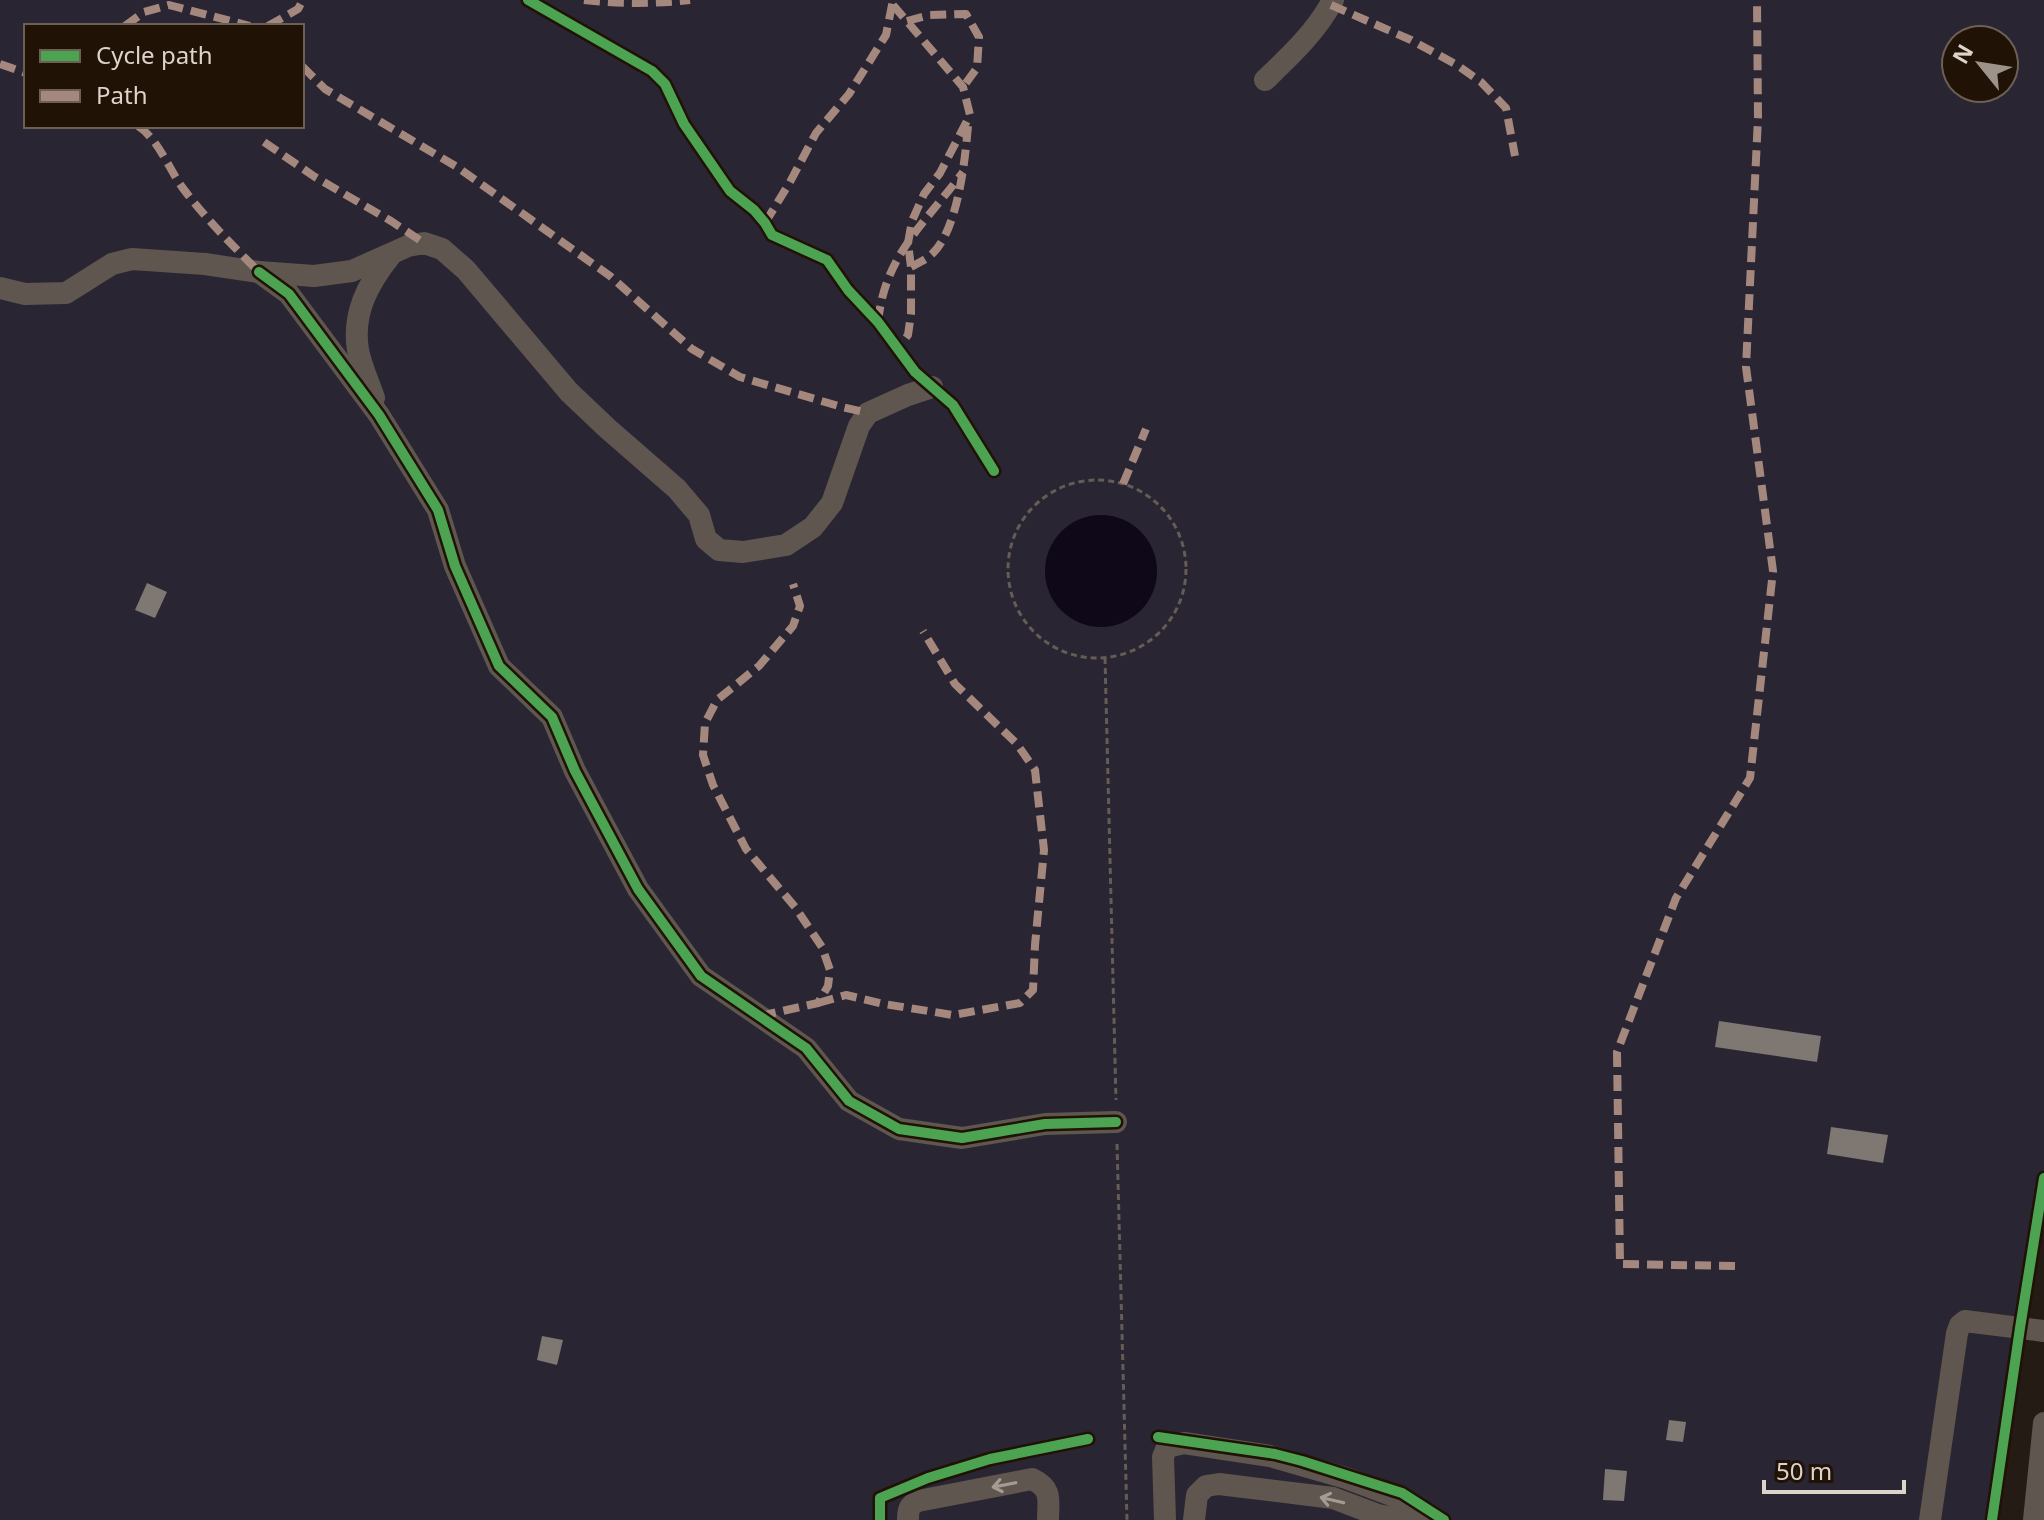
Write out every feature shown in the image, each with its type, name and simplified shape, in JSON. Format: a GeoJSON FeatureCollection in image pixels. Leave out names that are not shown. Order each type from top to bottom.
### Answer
{"type":"FeatureCollection","features":[{"type":"Feature","properties":{"kind":"street"},"geometry":{"type":"LineString","coordinates":[[1265,80],[1300,45],[1333,0]]}},
{"type":"Feature","properties":{"kind":"street"},"geometry":{"type":"LineString","coordinates":[[0,288],[25,294],[66,293],[112,264],[132,259],[314,276],[352,271],[408,246],[424,243],[442,249],[466,270],[569,392],[677,489],[699,515],[706,539],[719,550],[743,552],[786,545],[813,527],[832,503],[859,426],[868,413],[932,387]]}},
{"type":"Feature","properties":{"kind":"street"},"geometry":{"type":"LineString","coordinates":[[379,415],[358,349],[357,324],[364,294],[391,255]]}},
{"type":"Feature","properties":{"kind":"street"},"geometry":{"type":"LineString","coordinates":[[259,272],[289,294],[379,415],[438,510],[455,566],[499,666],[552,717],[575,771],[638,889],[701,976],[806,1048],[849,1101],[899,1129],[962,1138],[1045,1124],[1116,1122]]}},
{"type":"Feature","properties":{"kind":"street"},"geometry":{"type":"LineString","coordinates":[[1930,1520],[1960,1325],[1965,1321],[2044,1331]]}},
{"type":"Feature","properties":{"kind":"street"},"geometry":{"type":"LineString","coordinates":[[2034,1520],[2044,1423]]}},
{"type":"Feature","properties":{"kind":"street"},"geometry":{"type":"LineString","coordinates":[[1165,1520],[1163,1457],[1167,1447],[1184,1443],[1270,1456],[1346,1478],[1399,1498],[1437,1520]]}},
{"type":"Feature","properties":{"kind":"street"},"geometry":{"type":"LineString","coordinates":[[908,1520],[908,1509],[918,1501],[1032,1479],[1047,1491],[1048,1520]]}},
{"type":"Feature","properties":{"kind":"street"},"geometry":{"type":"LineString","coordinates":[[1194,1520],[1197,1495],[1206,1486],[1219,1484],[1333,1498],[1378,1515],[1406,1520]]}},
{"type":"Feature","properties":{"kind":"path"},"geometry":{"type":"LineString","coordinates":[[1105,479],[1133,487],[1158,503],[1176,526],[1185,554],[1185,583],[1176,611],[1158,634],[1146,642],[1133,650],[1105,658],[1075,655],[1048,644],[1027,624],[1013,598],[1008,569],[1013,540],[1027,513],[1049,493],[1076,482],[1105,479]]}},
{"type":"Feature","properties":{"kind":"path"},"geometry":{"type":"LineString","coordinates":[[1105,658],[1127,1520]]}},
{"type":"Feature","properties":{"kind":"shaded area"},"geometry":{"type":"Polygon","coordinates":[[[0,0],[2044,0],[2044,1205],[1986,1520],[0,1520],[0,0]]]}},
{"type":"Feature","properties":{"kind":"shaded area"},"geometry":{"type":"Polygon","coordinates":[[[1101,515],[1122,519],[1141,531],[1153,550],[1157,571],[1153,592],[1141,611],[1122,623],[1101,627],[1080,623],[1061,611],[1049,592],[1045,571],[1049,550],[1061,531],[1080,519],[1101,515]]]}},
{"type":"Feature","properties":{"kind":"building"},"geometry":{"type":"Polygon","coordinates":[[[147,583],[167,592],[155,618],[135,610],[147,583]]]}},
{"type":"Feature","properties":{"kind":"building"},"geometry":{"type":"Polygon","coordinates":[[[1719,1021],[1821,1036],[1817,1062],[1715,1047],[1719,1021]]]}},
{"type":"Feature","properties":{"kind":"building"},"geometry":{"type":"Polygon","coordinates":[[[1831,1127],[1888,1135],[1883,1163],[1827,1154],[1831,1127]]]}},
{"type":"Feature","properties":{"kind":"building"},"geometry":{"type":"Polygon","coordinates":[[[542,1336],[563,1340],[557,1365],[537,1360],[542,1336]]]}},
{"type":"Feature","properties":{"kind":"building"},"geometry":{"type":"Polygon","coordinates":[[[1669,1420],[1686,1422],[1683,1442],[1666,1440],[1669,1420]]]}},
{"type":"Feature","properties":{"kind":"building"},"geometry":{"type":"Polygon","coordinates":[[[1605,1469],[1627,1471],[1624,1501],[1603,1500],[1605,1469]]]}},
{"type":"Feature","properties":{"kind":"marked path"},"geometry":{"type":"LineString","coordinates":[[272,24],[298,9],[303,0]]}},
{"type":"Feature","properties":{"kind":"marked path"},"geometry":{"type":"LineString","coordinates":[[584,0],[637,3],[690,0]]}},
{"type":"Feature","properties":{"kind":"marked path"},"geometry":{"type":"LineString","coordinates":[[765,223],[816,133],[849,94],[886,35],[893,0]]}},
{"type":"Feature","properties":{"kind":"marked path"},"geometry":{"type":"LineString","coordinates":[[1735,1266],[1620,1264],[1617,1052],[1676,898],[1750,778],[1773,571],[1746,367],[1758,118],[1757,0]]}},
{"type":"Feature","properties":{"kind":"marked path"},"geometry":{"type":"LineString","coordinates":[[128,24],[144,12],[169,5],[242,24]]}},
{"type":"Feature","properties":{"kind":"marked path"},"geometry":{"type":"LineString","coordinates":[[893,5],[963,87],[970,115],[940,173],[924,194],[912,221],[908,243],[911,314],[908,335],[897,349]]}},
{"type":"Feature","properties":{"kind":"marked path"},"geometry":{"type":"LineString","coordinates":[[1331,5],[1411,40],[1481,82],[1506,108],[1515,156]]}},
{"type":"Feature","properties":{"kind":"marked path"},"geometry":{"type":"LineString","coordinates":[[907,21],[930,15],[966,14],[979,37],[977,68],[963,87]]}},
{"type":"Feature","properties":{"kind":"marked path"},"geometry":{"type":"LineString","coordinates":[[0,64],[24,72]]}},
{"type":"Feature","properties":{"kind":"marked path"},"geometry":{"type":"LineString","coordinates":[[304,68],[325,89],[457,167],[610,276],[692,349],[740,377],[868,413]]}},
{"type":"Feature","properties":{"kind":"marked path"},"geometry":{"type":"LineString","coordinates":[[911,267],[932,254],[948,229],[959,194],[968,126]]}},
{"type":"Feature","properties":{"kind":"marked path"},"geometry":{"type":"LineString","coordinates":[[140,128],[157,146],[200,210],[259,272]]}},
{"type":"Feature","properties":{"kind":"marked path"},"geometry":{"type":"LineString","coordinates":[[264,142],[424,243]]}},
{"type":"Feature","properties":{"kind":"marked path"},"geometry":{"type":"LineString","coordinates":[[878,322],[882,298],[898,258],[963,172]]}},
{"type":"Feature","properties":{"kind":"marked path"},"geometry":{"type":"LineString","coordinates":[[1123,484],[1146,429]]}},
{"type":"Feature","properties":{"kind":"marked path"},"geometry":{"type":"LineString","coordinates":[[760,1016],[818,1003],[828,986],[830,970],[822,947],[795,907],[746,849],[713,785],[703,755],[705,723],[717,700],[759,666],[793,626],[800,606],[793,584]]}},
{"type":"Feature","properties":{"kind":"marked path"},"geometry":{"type":"LineString","coordinates":[[818,1003],[846,995],[953,1015],[1020,1003],[1033,990],[1044,850],[1035,770],[1017,744],[955,684],[923,631]]}},
{"type":"Feature","properties":{"kind":"cycle path"},"geometry":{"type":"LineString","coordinates":[[528,0],[652,71],[665,84],[684,124],[730,191],[754,210],[772,235],[827,260],[915,372],[953,405],[994,471]]}},
{"type":"Feature","properties":{"kind":"cycle path"},"geometry":{"type":"LineString","coordinates":[[259,272],[289,294],[379,415],[438,510],[455,566],[499,666],[552,717],[575,771],[638,889],[701,976],[806,1048],[849,1101],[899,1129],[962,1138],[1045,1124],[1116,1122]]}},
{"type":"Feature","properties":{"kind":"cycle path"},"geometry":{"type":"LineString","coordinates":[[1992,1520],[2044,1178]]}},
{"type":"Feature","properties":{"kind":"cycle path"},"geometry":{"type":"LineString","coordinates":[[1158,1437],[1275,1454],[1302,1461],[1402,1493],[1444,1520]]}},
{"type":"Feature","properties":{"kind":"cycle path"},"geometry":{"type":"LineString","coordinates":[[880,1520],[880,1498],[928,1478],[990,1459],[1088,1439]]}}]}
